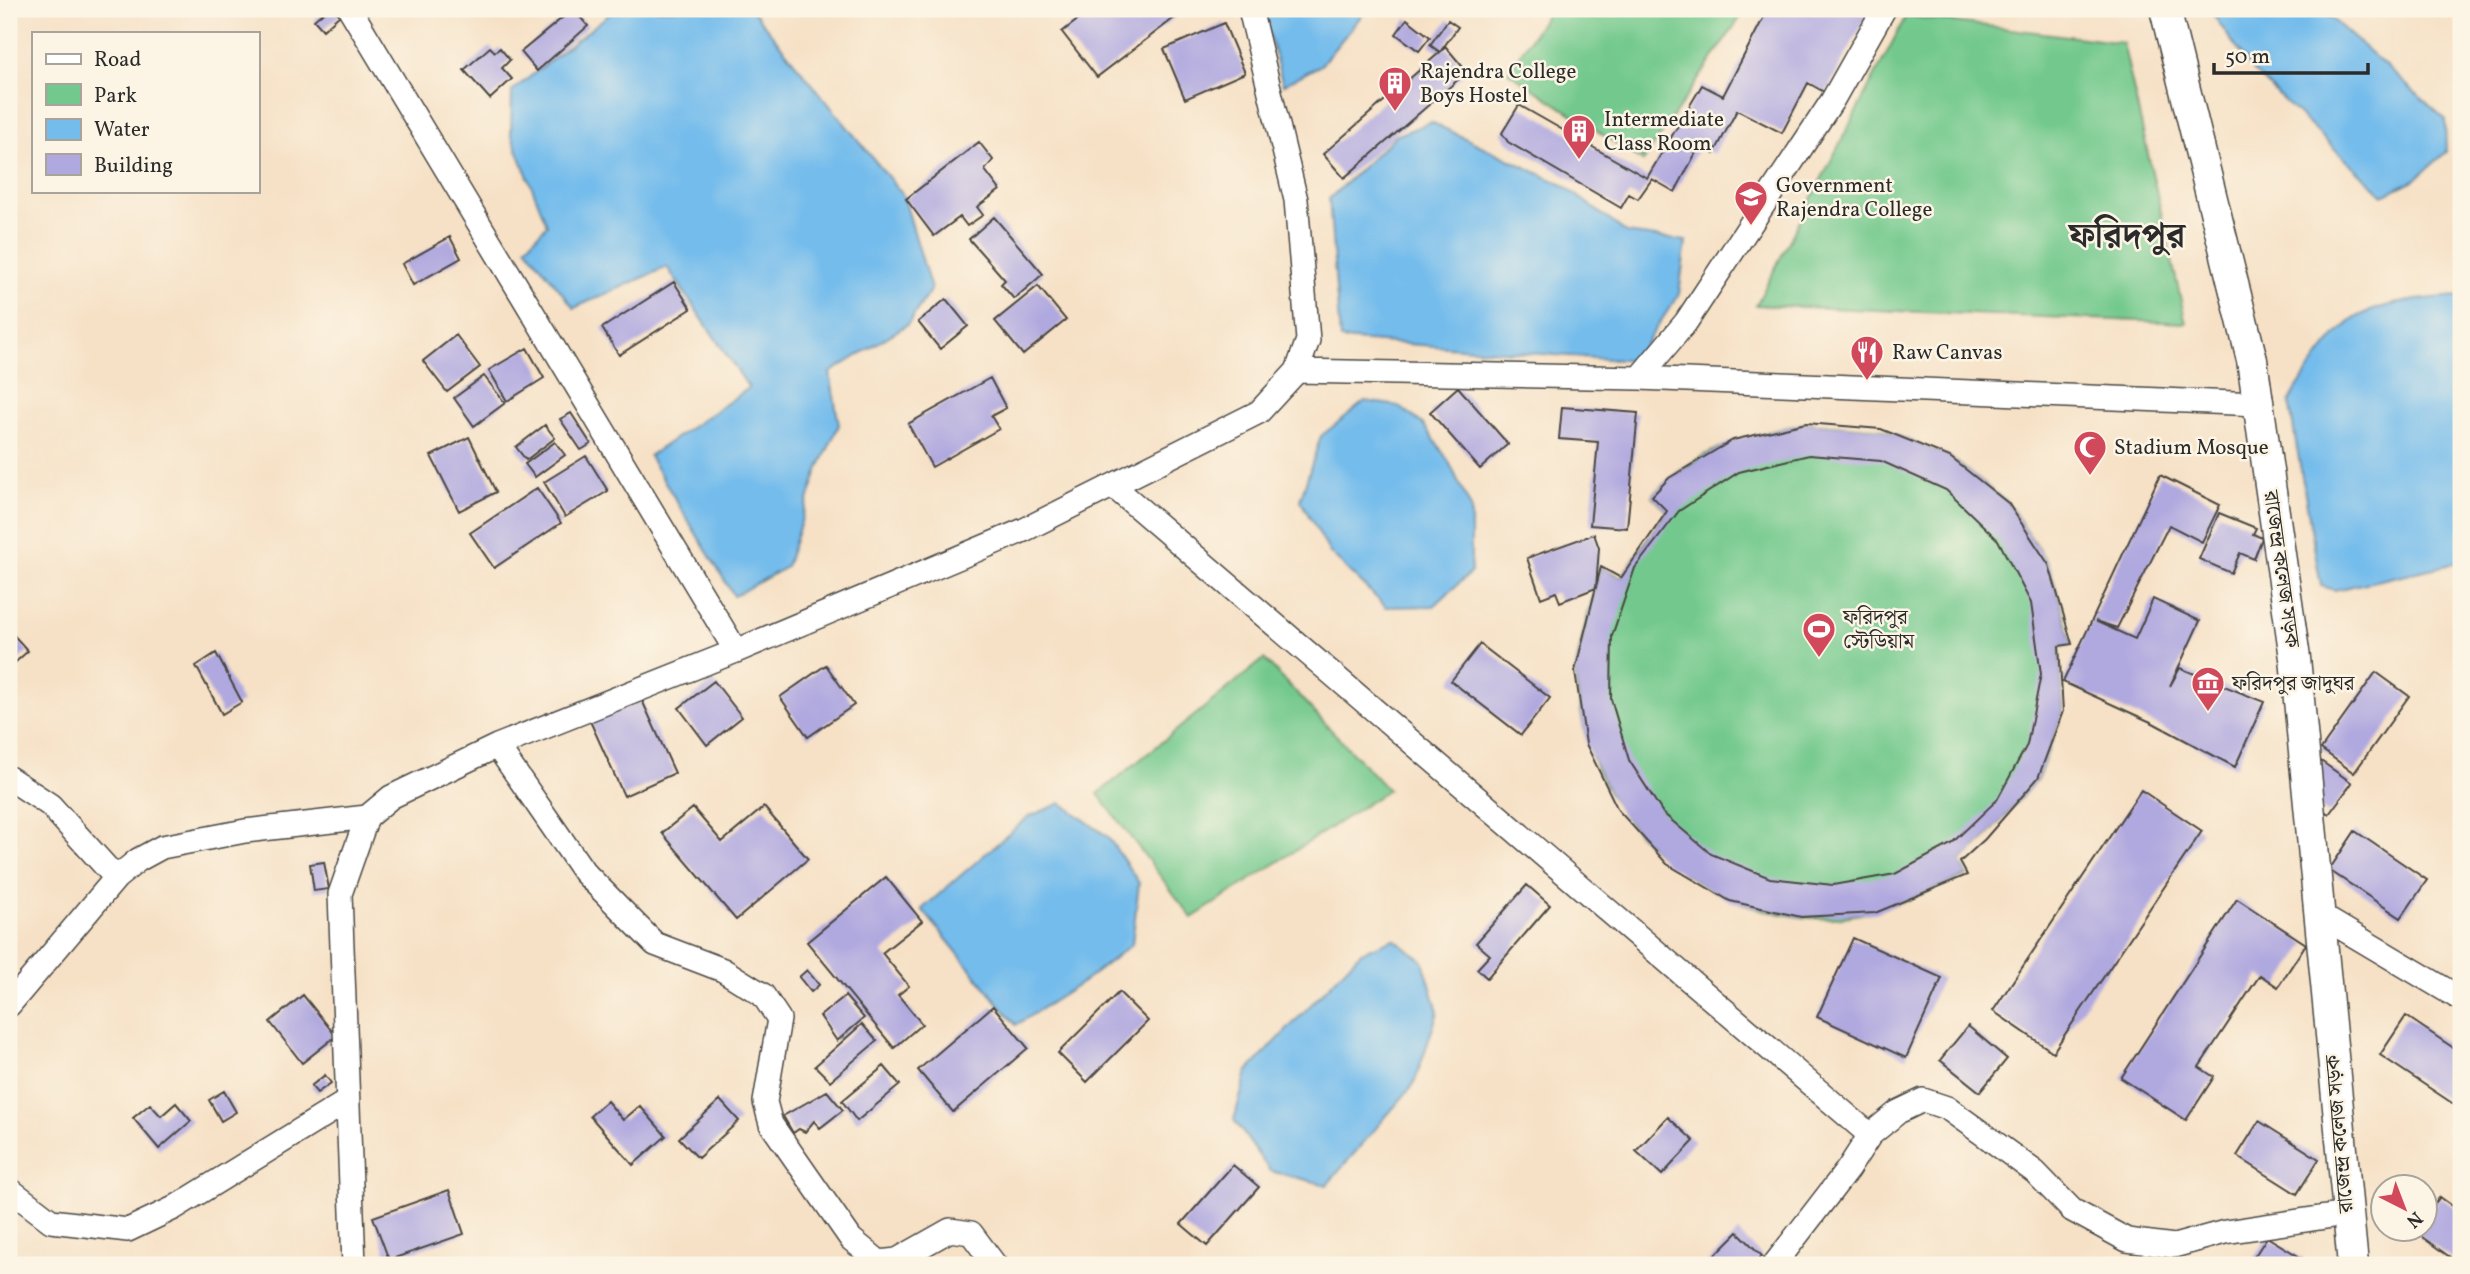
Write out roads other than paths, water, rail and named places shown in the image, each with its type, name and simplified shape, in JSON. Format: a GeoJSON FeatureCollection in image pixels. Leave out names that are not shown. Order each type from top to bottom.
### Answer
{"type":"FeatureCollection","features":[{"type":"Feature","properties":{"kind":"street"},"geometry":{"type":"LineString","coordinates":[[350,9],[736,651]]}},
{"type":"Feature","properties":{"kind":"street"},"geometry":{"type":"LineString","coordinates":[[354,1265],[340,894],[367,817],[391,797],[498,746],[736,651],[1024,530],[1259,412],[1297,371],[1308,340],[1296,200],[1250,9]]}},
{"type":"Feature","properties":{"kind":"street"},"geometry":{"type":"LineString","coordinates":[[1639,378],[1686,322],[1832,101],[1884,9]]}},
{"type":"Feature","properties":{"kind":"street","name":"রাজেন্দ্র কলেজ সড়ক"},"geometry":{"type":"LineString","coordinates":[[2165,9],[2252,360],[2295,658],[2346,1214],[2353,1265]]}},
{"type":"Feature","properties":{"kind":"street"},"geometry":{"type":"LineString","coordinates":[[1297,371],[1639,378],[2258,404]]}},
{"type":"Feature","properties":{"kind":"street"},"geometry":{"type":"LineString","coordinates":[[1113,486],[1870,1136]]}},
{"type":"Feature","properties":{"kind":"street"},"geometry":{"type":"LineString","coordinates":[[498,746],[584,872],[655,944],[723,970],[763,995],[779,1019],[765,1102],[771,1124],[850,1239],[879,1262],[897,1260],[950,1230],[971,1233],[995,1265]]}},
{"type":"Feature","properties":{"kind":"street"},"geometry":{"type":"LineString","coordinates":[[9,778],[50,805],[116,878]]}},
{"type":"Feature","properties":{"kind":"street"},"geometry":{"type":"LineString","coordinates":[[9,1005],[116,878],[138,860],[162,847],[246,831],[367,817]]}},
{"type":"Feature","properties":{"kind":"street"},"geometry":{"type":"LineString","coordinates":[[2318,914],[2461,999]]}},
{"type":"Feature","properties":{"kind":"street"},"geometry":{"type":"LineString","coordinates":[[1774,1265],[1849,1170],[1870,1136],[1898,1112],[1923,1100],[1947,1108],[2035,1172],[2072,1210],[2127,1240],[2174,1246],[2225,1232],[2346,1214]]}},
{"type":"Feature","properties":{"kind":"street"},"geometry":{"type":"LineString","coordinates":[[9,1189],[51,1221],[128,1230],[174,1208],[346,1102]]}},
{"type":"Feature","properties":{"kind":"water"},"geometry":{"type":"Polygon","coordinates":[[[616,9],[751,9],[903,195],[931,289],[908,324],[830,373],[839,425],[818,470],[786,567],[734,596],[649,456],[749,388],[667,267],[574,308],[526,247],[547,225],[511,134],[512,91],[616,9]]]}},
{"type":"Feature","properties":{"kind":"water"},"geometry":{"type":"Polygon","coordinates":[[[1262,9],[1367,9],[1321,65],[1283,85],[1262,9]]]}},
{"type":"Feature","properties":{"kind":"water"},"geometry":{"type":"Polygon","coordinates":[[[2215,9],[2321,9],[2445,119],[2446,152],[2416,179],[2383,195],[2253,71],[2214,16],[2215,9]]]}},
{"type":"Feature","properties":{"kind":"water"},"geometry":{"type":"Polygon","coordinates":[[[1431,122],[1563,185],[1627,233],[1686,241],[1679,294],[1634,361],[1340,339],[1329,199],[1395,136],[1431,122]]]}},
{"type":"Feature","properties":{"kind":"water"},"geometry":{"type":"Polygon","coordinates":[[[2461,296],[2461,562],[2335,590],[2321,586],[2289,402],[2331,341],[2361,315],[2397,303],[2461,296]]]}},
{"type":"Feature","properties":{"kind":"water"},"geometry":{"type":"Polygon","coordinates":[[[1365,401],[1398,406],[1423,424],[1448,460],[1471,508],[1471,572],[1434,606],[1386,607],[1330,553],[1300,500],[1321,436],[1365,401]]]}},
{"type":"Feature","properties":{"kind":"water"},"geometry":{"type":"Polygon","coordinates":[[[1061,803],[1108,837],[1139,883],[1132,944],[1086,980],[1016,1025],[922,909],[1028,817],[1061,803]]]}},
{"type":"Feature","properties":{"kind":"water"},"geometry":{"type":"Polygon","coordinates":[[[1394,939],[1423,961],[1438,1012],[1414,1084],[1327,1185],[1270,1171],[1234,1120],[1247,1072],[1361,952],[1394,939]]]}},
{"type":"Feature","properties":{"kind":"place","name":"Rajendra College Boys Hostel"},"geometry":{"type":"Point","coordinates":[1395,113]}},
{"type":"Feature","properties":{"kind":"place","name":"Intermediate Class Room"},"geometry":{"type":"Point","coordinates":[1579,161]}},
{"type":"Feature","properties":{"kind":"place","name":"Government Rajendra College"},"geometry":{"type":"Point","coordinates":[1751,227]}},
{"type":"Feature","properties":{"kind":"place","name":"Raw Canvas"},"geometry":{"type":"Point","coordinates":[1867,382]}},
{"type":"Feature","properties":{"kind":"place","name":"Stadium Mosque"},"geometry":{"type":"Point","coordinates":[2090,477]}},
{"type":"Feature","properties":{"kind":"place","name":"ফরিদপুর স্টেডিয়াম"},"geometry":{"type":"Point","coordinates":[1819,659]}},
{"type":"Feature","properties":{"kind":"place","name":"ফরিদপুর জাদুঘর"},"geometry":{"type":"Point","coordinates":[2208,713]}},
{"type":"Feature","properties":{"kind":"district","name":"ফরিদপুর"},"geometry":{"type":"Point","coordinates":[2127,235]}}]}
